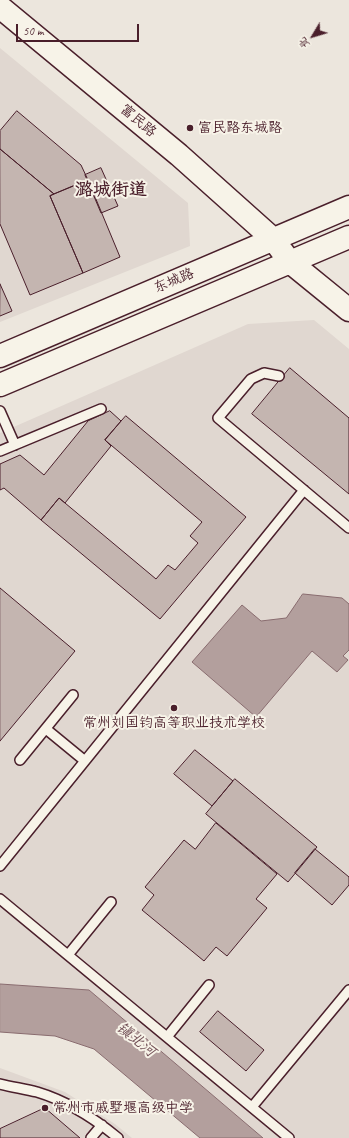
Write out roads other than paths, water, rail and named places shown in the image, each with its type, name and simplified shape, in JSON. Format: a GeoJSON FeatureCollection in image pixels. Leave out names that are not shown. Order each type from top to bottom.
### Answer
{"type":"FeatureCollection","features":[{"type":"Feature","properties":{"kind":"main road","name":"富民路"},"geometry":{"type":"LineString","coordinates":[[0,7],[179,155],[297,259],[349,310]]}},
{"type":"Feature","properties":{"kind":"main road","name":"东城路"},"geometry":{"type":"LineString","coordinates":[[0,356],[349,207]]}},
{"type":"Feature","properties":{"kind":"main road","name":"东城路"},"geometry":{"type":"LineString","coordinates":[[0,385],[349,237]]}},
{"type":"Feature","properties":{"kind":"main road","name":"富民路"},"geometry":{"type":"LineString","coordinates":[[297,259],[349,292]]}},
{"type":"Feature","properties":{"kind":"lane"},"geometry":{"type":"LineString","coordinates":[[279,376],[264,373],[251,379],[218,418],[349,528]]}},
{"type":"Feature","properties":{"kind":"lane"},"geometry":{"type":"LineString","coordinates":[[0,451],[101,408]]}},
{"type":"Feature","properties":{"kind":"lane"},"geometry":{"type":"LineString","coordinates":[[0,411],[15,445]]}},
{"type":"Feature","properties":{"kind":"lane"},"geometry":{"type":"LineString","coordinates":[[0,866],[304,490]]}},
{"type":"Feature","properties":{"kind":"lane"},"geometry":{"type":"LineString","coordinates":[[20,760],[73,695]]}},
{"type":"Feature","properties":{"kind":"lane"},"geometry":{"type":"LineString","coordinates":[[46,729],[85,761]]}},
{"type":"Feature","properties":{"kind":"lane"},"geometry":{"type":"LineString","coordinates":[[0,899],[289,1138]]}},
{"type":"Feature","properties":{"kind":"lane"},"geometry":{"type":"LineString","coordinates":[[68,955],[111,902]]}},
{"type":"Feature","properties":{"kind":"lane"},"geometry":{"type":"LineString","coordinates":[[167,1037],[209,985]]}},
{"type":"Feature","properties":{"kind":"lane"},"geometry":{"type":"LineString","coordinates":[[252,1107],[349,990]]}},
{"type":"Feature","properties":{"kind":"lane"},"geometry":{"type":"LineString","coordinates":[[0,1084],[38,1093],[66,1103],[102,1125],[118,1138]]}},
{"type":"Feature","properties":{"kind":"lane"},"geometry":{"type":"LineString","coordinates":[[90,1138],[102,1125]]}},
{"type":"Feature","properties":{"kind":"water"},"geometry":{"type":"Polygon","coordinates":[[[303,594],[342,598],[349,604],[349,650],[343,656],[348,660],[337,672],[312,651],[256,717],[192,662],[242,605],[261,621],[286,618],[303,594]]]}},
{"type":"Feature","properties":{"kind":"water","name":"镇北河"},"geometry":{"type":"Polygon","coordinates":[[[0,984],[89,990],[263,1138],[200,1138],[94,1049],[55,1036],[0,1032],[0,984]]]}},
{"type":"Feature","properties":{"kind":"place","name":"富民路东城路"},"geometry":{"type":"Point","coordinates":[190,128]}},
{"type":"Feature","properties":{"kind":"place","name":"常州刘国钧高等职业技术学校"},"geometry":{"type":"Point","coordinates":[174,708]}},
{"type":"Feature","properties":{"kind":"place","name":"常州市戚墅堰高级中学"},"geometry":{"type":"Point","coordinates":[45,1108]}},
{"type":"Feature","properties":{"kind":"district","name":"潞城街道"},"geometry":{"type":"Point","coordinates":[111,190]}}]}
